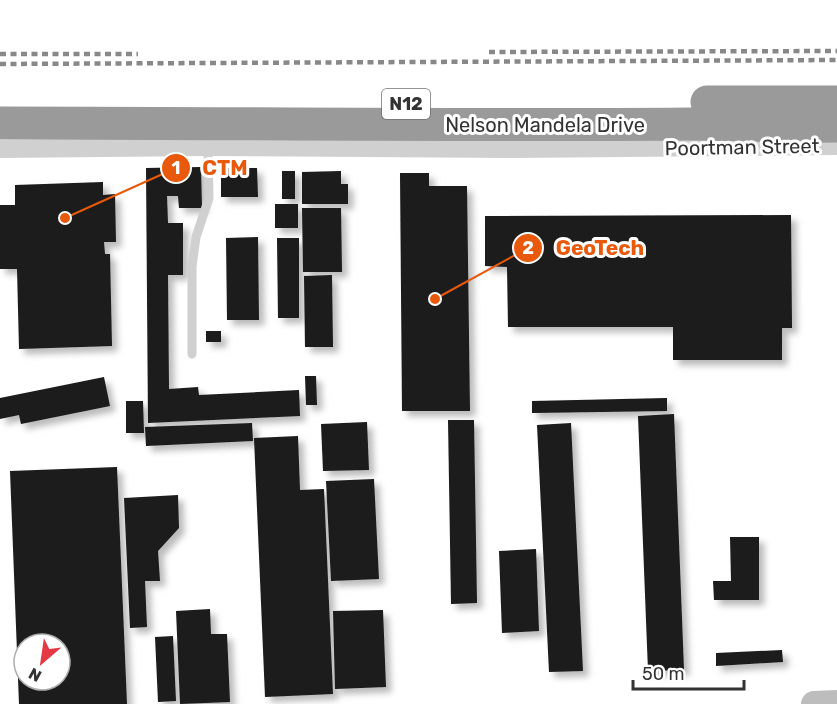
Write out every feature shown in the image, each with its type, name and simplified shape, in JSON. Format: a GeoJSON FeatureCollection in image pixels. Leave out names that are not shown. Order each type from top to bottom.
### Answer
{"type":"FeatureCollection","features":[{"type":"Feature","properties":{"kind":"highway","name":"Nelson Mandela Drive"},"geometry":{"type":"LineString","coordinates":[[0,105],[837,102]]}},
{"type":"Feature","properties":{"kind":"highway","name":"Nelson Mandela Drive"},"geometry":{"type":"LineString","coordinates":[[0,123],[837,126]]}},
{"type":"Feature","properties":{"kind":"street","name":"Poortman Street"},"geometry":{"type":"LineString","coordinates":[[0,149],[208,147],[538,149],[837,146]]}},
{"type":"Feature","properties":{"kind":"street"},"geometry":{"type":"LineString","coordinates":[[814,704],[837,703]]}},
{"type":"Feature","properties":{"kind":"lane"},"geometry":{"type":"LineString","coordinates":[[192,354],[192,267],[196,237],[209,198],[208,147]]}},
{"type":"Feature","properties":{"kind":"building"},"geometry":{"type":"Polygon","coordinates":[[[201,167],[202,208],[179,208],[178,196],[167,196],[168,223],[183,223],[183,275],[168,275],[169,389],[198,387],[199,395],[299,390],[300,416],[148,423],[146,168],[201,167]]]}},
{"type":"Feature","properties":{"kind":"building"},"geometry":{"type":"Polygon","coordinates":[[[221,168],[257,168],[258,197],[221,197],[221,168]]]}},
{"type":"Feature","properties":{"kind":"building"},"geometry":{"type":"Polygon","coordinates":[[[282,171],[295,171],[295,199],[282,199],[282,171]]]}},
{"type":"Feature","properties":{"kind":"building"},"geometry":{"type":"Polygon","coordinates":[[[341,171],[341,184],[348,184],[348,204],[302,204],[302,172],[341,171]]]}},
{"type":"Feature","properties":{"kind":"building"},"geometry":{"type":"Polygon","coordinates":[[[400,173],[429,173],[429,186],[467,186],[470,411],[402,411],[400,173]]]}},
{"type":"Feature","properties":{"kind":"building"},"geometry":{"type":"Polygon","coordinates":[[[103,182],[103,195],[115,194],[116,242],[104,242],[105,254],[110,254],[112,346],[19,349],[17,269],[0,269],[0,205],[15,205],[15,185],[103,182]]]}},
{"type":"Feature","properties":{"kind":"building"},"geometry":{"type":"Polygon","coordinates":[[[275,204],[298,204],[298,228],[275,228],[275,204]]]}},
{"type":"Feature","properties":{"kind":"building"},"geometry":{"type":"Polygon","coordinates":[[[302,208],[341,208],[342,272],[303,272],[302,208]]]}},
{"type":"Feature","properties":{"kind":"building"},"geometry":{"type":"Polygon","coordinates":[[[791,215],[792,328],[782,328],[782,360],[673,360],[673,327],[508,327],[507,267],[485,266],[485,216],[791,215]]]}},
{"type":"Feature","properties":{"kind":"building"},"geometry":{"type":"Polygon","coordinates":[[[258,237],[259,320],[227,320],[226,238],[258,237]]]}},
{"type":"Feature","properties":{"kind":"building"},"geometry":{"type":"Polygon","coordinates":[[[277,238],[299,238],[299,318],[278,318],[277,238]]]}},
{"type":"Feature","properties":{"kind":"building"},"geometry":{"type":"Polygon","coordinates":[[[332,275],[333,347],[305,347],[304,276],[332,275]]]}},
{"type":"Feature","properties":{"kind":"building"},"geometry":{"type":"Polygon","coordinates":[[[206,331],[221,331],[221,342],[206,342],[206,331]]]}},
{"type":"Feature","properties":{"kind":"building"},"geometry":{"type":"Polygon","coordinates":[[[305,376],[316,376],[317,405],[306,405],[305,376]]]}},
{"type":"Feature","properties":{"kind":"building"},"geometry":{"type":"Polygon","coordinates":[[[104,377],[110,406],[21,424],[19,415],[0,419],[0,398],[104,377]]]}},
{"type":"Feature","properties":{"kind":"building"},"geometry":{"type":"Polygon","coordinates":[[[667,398],[667,411],[532,413],[532,401],[667,398]]]}},
{"type":"Feature","properties":{"kind":"building"},"geometry":{"type":"Polygon","coordinates":[[[126,401],[143,401],[144,433],[126,433],[126,401]]]}},
{"type":"Feature","properties":{"kind":"building"},"geometry":{"type":"Polygon","coordinates":[[[674,414],[684,670],[648,671],[638,416],[674,414]]]}},
{"type":"Feature","properties":{"kind":"building"},"geometry":{"type":"Polygon","coordinates":[[[448,420],[474,420],[477,603],[451,604],[448,420]]]}},
{"type":"Feature","properties":{"kind":"building"},"geometry":{"type":"Polygon","coordinates":[[[367,422],[369,470],[323,471],[321,424],[367,422]]]}},
{"type":"Feature","properties":{"kind":"building"},"geometry":{"type":"Polygon","coordinates":[[[252,423],[253,441],[146,446],[145,427],[252,423]]]}},
{"type":"Feature","properties":{"kind":"building"},"geometry":{"type":"Polygon","coordinates":[[[571,423],[583,671],[549,672],[537,425],[571,423]]]}},
{"type":"Feature","properties":{"kind":"building"},"geometry":{"type":"Polygon","coordinates":[[[298,436],[300,490],[324,489],[333,694],[265,697],[254,438],[298,436]]]}},
{"type":"Feature","properties":{"kind":"building"},"geometry":{"type":"Polygon","coordinates":[[[117,467],[127,704],[19,704],[19,692],[72,692],[72,632],[16,632],[10,471],[117,467]]]}},
{"type":"Feature","properties":{"kind":"building"},"geometry":{"type":"Polygon","coordinates":[[[374,479],[379,579],[331,581],[326,481],[374,479]]]}},
{"type":"Feature","properties":{"kind":"building"},"geometry":{"type":"Polygon","coordinates":[[[178,495],[179,528],[158,551],[160,581],[145,581],[147,627],[130,628],[124,498],[178,495]]]}},
{"type":"Feature","properties":{"kind":"building"},"geometry":{"type":"Polygon","coordinates":[[[730,537],[759,537],[759,600],[714,600],[713,581],[731,581],[730,537]]]}},
{"type":"Feature","properties":{"kind":"building"},"geometry":{"type":"Polygon","coordinates":[[[536,549],[539,631],[502,633],[499,551],[536,549]]]}},
{"type":"Feature","properties":{"kind":"building"},"geometry":{"type":"Polygon","coordinates":[[[210,609],[211,634],[227,634],[230,702],[180,704],[176,611],[210,609]]]}},
{"type":"Feature","properties":{"kind":"building"},"geometry":{"type":"Polygon","coordinates":[[[383,610],[386,687],[335,689],[333,611],[383,610]]]}},
{"type":"Feature","properties":{"kind":"building"},"geometry":{"type":"Polygon","coordinates":[[[173,636],[176,701],[158,702],[155,637],[173,636]]]}},
{"type":"Feature","properties":{"kind":"building"},"geometry":{"type":"Polygon","coordinates":[[[782,650],[783,662],[716,666],[716,653],[782,650]]]}},
{"type":"Feature","properties":{"kind":"railway"},"geometry":{"type":"LineString","coordinates":[[489,52],[837,51]]}},
{"type":"Feature","properties":{"kind":"railway"},"geometry":{"type":"LineString","coordinates":[[0,54],[138,54]]}},
{"type":"Feature","properties":{"kind":"railway"},"geometry":{"type":"LineString","coordinates":[[0,64],[837,60]]}},
{"type":"Feature","properties":{"kind":"place","name":"CTM"},"geometry":{"type":"Point","coordinates":[65,218]}},
{"type":"Feature","properties":{"kind":"place","name":"GeoTech"},"geometry":{"type":"Point","coordinates":[435,299]}}]}
